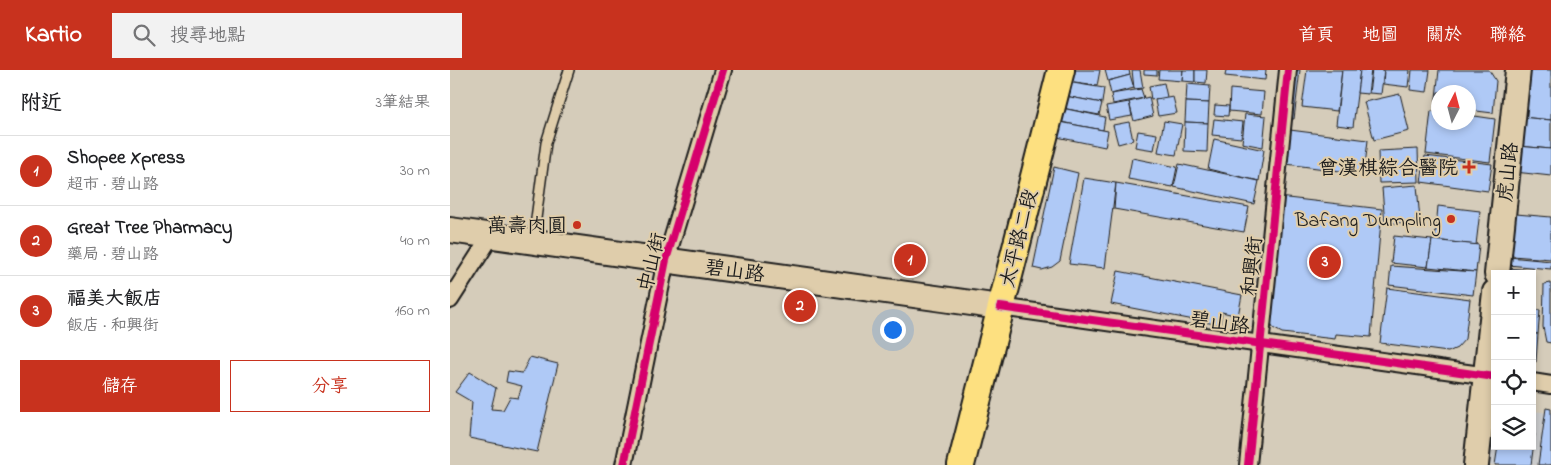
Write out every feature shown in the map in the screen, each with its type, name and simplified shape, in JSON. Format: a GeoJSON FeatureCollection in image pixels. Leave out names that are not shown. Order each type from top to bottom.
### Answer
{"type":"FeatureCollection","features":[{"type":"Feature","properties":{"kind":"main road","name":"太平路二段"},"geometry":{"type":"LineString","coordinates":[[961,465],[1061,70]]}},
{"type":"Feature","properties":{"kind":"main road","name":"虎山路"},"geometry":{"type":"LineString","coordinates":[[1497,270],[1518,70]]}},
{"type":"Feature","properties":{"kind":"main road","name":"碧山路"},"geometry":{"type":"LineString","coordinates":[[450,230],[1000,307]]}},
{"type":"Feature","properties":{"kind":"main road"},"geometry":{"type":"LineString","coordinates":[[1476,465],[1490,376],[1494,315]]}},
{"type":"Feature","properties":{"kind":"street","name":"中山街"},"geometry":{"type":"LineString","coordinates":[[624,465],[666,260],[723,70]]}},
{"type":"Feature","properties":{"kind":"street","name":"和興街"},"geometry":{"type":"LineString","coordinates":[[1248,465],[1288,70]]}},
{"type":"Feature","properties":{"kind":"street"},"geometry":{"type":"LineString","coordinates":[[450,300],[491,236]]}},
{"type":"Feature","properties":{"kind":"street","name":"碧山路"},"geometry":{"type":"LineString","coordinates":[[1000,307],[1490,376]]}},
{"type":"Feature","properties":{"kind":"street"},"geometry":{"type":"LineString","coordinates":[[1536,382],[1551,384]]}},
{"type":"Feature","properties":{"kind":"lane"},"geometry":{"type":"LineString","coordinates":[[533,242],[546,143],[569,70]]}},
{"type":"Feature","properties":{"kind":"shaded area"},"geometry":{"type":"Polygon","coordinates":[[[1484,405],[1491,406],[1491,450],[1536,450],[1536,411],[1551,413],[1551,465],[1476,465],[1484,405]]]}},
{"type":"Feature","properties":{"kind":"building"},"geometry":{"type":"Polygon","coordinates":[[[1070,70],[1100,70],[1097,86],[1067,82],[1070,70]]]}},
{"type":"Feature","properties":{"kind":"building"},"geometry":{"type":"Polygon","coordinates":[[[1105,70],[1129,70],[1130,75],[1108,81],[1105,70]]]}},
{"type":"Feature","properties":{"kind":"building"},"geometry":{"type":"Polygon","coordinates":[[[1132,70],[1140,70],[1143,88],[1134,89],[1132,70]]]}},
{"type":"Feature","properties":{"kind":"building"},"geometry":{"type":"Polygon","coordinates":[[[1144,70],[1157,70],[1157,75],[1144,74],[1144,70]]]}},
{"type":"Feature","properties":{"kind":"building"},"geometry":{"type":"Polygon","coordinates":[[[1159,70],[1183,70],[1182,81],[1158,79],[1159,70]]]}},
{"type":"Feature","properties":{"kind":"building"},"geometry":{"type":"Polygon","coordinates":[[[1183,70],[1195,70],[1195,82],[1182,81],[1183,70]]]}},
{"type":"Feature","properties":{"kind":"building"},"geometry":{"type":"Polygon","coordinates":[[[1195,70],[1207,70],[1206,83],[1195,82],[1195,70]]]}},
{"type":"Feature","properties":{"kind":"building"},"geometry":{"type":"Polygon","coordinates":[[[1226,70],[1266,70],[1265,80],[1225,76],[1226,70]]]}},
{"type":"Feature","properties":{"kind":"building"},"geometry":{"type":"Polygon","coordinates":[[[1290,70],[1300,70],[1294,119],[1284,118],[1290,70]]]}},
{"type":"Feature","properties":{"kind":"building"},"geometry":{"type":"Polygon","coordinates":[[[1307,70],[1342,70],[1337,111],[1302,107],[1307,70]]]}},
{"type":"Feature","properties":{"kind":"building"},"geometry":{"type":"Polygon","coordinates":[[[1342,70],[1360,70],[1353,127],[1336,125],[1342,70]]]}},
{"type":"Feature","properties":{"kind":"building"},"geometry":{"type":"Polygon","coordinates":[[[1360,70],[1371,70],[1368,94],[1357,93],[1360,70]]]}},
{"type":"Feature","properties":{"kind":"building"},"geometry":{"type":"Polygon","coordinates":[[[1372,70],[1384,70],[1381,94],[1369,93],[1372,70]]]}},
{"type":"Feature","properties":{"kind":"building"},"geometry":{"type":"Polygon","coordinates":[[[1384,70],[1410,70],[1408,87],[1383,84],[1384,70]]]}},
{"type":"Feature","properties":{"kind":"building"},"geometry":{"type":"Polygon","coordinates":[[[1412,70],[1430,70],[1427,92],[1410,90],[1412,70]]]}},
{"type":"Feature","properties":{"kind":"building"},"geometry":{"type":"Polygon","coordinates":[[[1439,70],[1489,70],[1496,81],[1493,113],[1476,111],[1476,85],[1437,85],[1439,70]]]}},
{"type":"Feature","properties":{"kind":"building"},"geometry":{"type":"Polygon","coordinates":[[[1525,70],[1551,70],[1551,120],[1521,117],[1525,70]]]}},
{"type":"Feature","properties":{"kind":"building"},"geometry":{"type":"Polygon","coordinates":[[[1130,75],[1134,88],[1111,94],[1108,81],[1130,75]]]}},
{"type":"Feature","properties":{"kind":"building"},"geometry":{"type":"Polygon","coordinates":[[[1067,82],[1104,88],[1102,103],[1065,96],[1067,82]]]}},
{"type":"Feature","properties":{"kind":"building"},"geometry":{"type":"Polygon","coordinates":[[[1164,83],[1167,97],[1151,100],[1149,86],[1164,83]]]}},
{"type":"Feature","properties":{"kind":"building"},"geometry":{"type":"Polygon","coordinates":[[[1187,84],[1210,86],[1209,103],[1186,102],[1187,84]]]}},
{"type":"Feature","properties":{"kind":"building"},"geometry":{"type":"Polygon","coordinates":[[[1141,89],[1144,98],[1113,104],[1111,94],[1141,89]]]}},
{"type":"Feature","properties":{"kind":"building"},"geometry":{"type":"Polygon","coordinates":[[[1230,89],[1264,92],[1262,114],[1229,111],[1230,89]]]}},
{"type":"Feature","properties":{"kind":"building"},"geometry":{"type":"Polygon","coordinates":[[[1400,94],[1409,131],[1374,140],[1364,102],[1400,94]]]}},
{"type":"Feature","properties":{"kind":"building"},"geometry":{"type":"Polygon","coordinates":[[[1065,96],[1102,103],[1099,115],[1062,108],[1065,96]]]}},
{"type":"Feature","properties":{"kind":"building"},"geometry":{"type":"Polygon","coordinates":[[[1149,97],[1153,116],[1134,121],[1129,102],[1149,97]]]}},
{"type":"Feature","properties":{"kind":"building"},"geometry":{"type":"Polygon","coordinates":[[[1173,97],[1177,113],[1158,116],[1155,100],[1173,97]]]}},
{"type":"Feature","properties":{"kind":"building"},"geometry":{"type":"Polygon","coordinates":[[[1129,102],[1132,116],[1109,120],[1106,106],[1129,102]]]}},
{"type":"Feature","properties":{"kind":"building"},"geometry":{"type":"Polygon","coordinates":[[[1186,102],[1209,103],[1208,123],[1185,122],[1186,102]]]}},
{"type":"Feature","properties":{"kind":"building"},"geometry":{"type":"Polygon","coordinates":[[[1215,105],[1229,106],[1228,116],[1214,115],[1215,105]]]}},
{"type":"Feature","properties":{"kind":"building"},"geometry":{"type":"Polygon","coordinates":[[[1062,108],[1105,117],[1103,130],[1060,122],[1062,108]]]}},
{"type":"Feature","properties":{"kind":"building"},"geometry":{"type":"Polygon","coordinates":[[[1431,111],[1431,130],[1476,130],[1476,116],[1495,119],[1490,162],[1426,154],[1431,111]]]}},
{"type":"Feature","properties":{"kind":"building"},"geometry":{"type":"Polygon","coordinates":[[[1245,114],[1266,116],[1263,147],[1242,143],[1245,114]]]}},
{"type":"Feature","properties":{"kind":"building"},"geometry":{"type":"Polygon","coordinates":[[[1521,117],[1551,120],[1551,149],[1518,146],[1521,117]]]}},
{"type":"Feature","properties":{"kind":"building"},"geometry":{"type":"Polygon","coordinates":[[[1214,119],[1243,122],[1241,138],[1212,135],[1214,119]]]}},
{"type":"Feature","properties":{"kind":"building"},"geometry":{"type":"Polygon","coordinates":[[[1164,121],[1182,124],[1176,155],[1158,152],[1164,121]]]}},
{"type":"Feature","properties":{"kind":"building"},"geometry":{"type":"Polygon","coordinates":[[[1060,122],[1108,131],[1105,147],[1057,137],[1060,122]]]}},
{"type":"Feature","properties":{"kind":"building"},"geometry":{"type":"Polygon","coordinates":[[[1129,122],[1133,140],[1118,144],[1113,125],[1129,122]]]}},
{"type":"Feature","properties":{"kind":"building"},"geometry":{"type":"Polygon","coordinates":[[[1185,122],[1208,123],[1207,152],[1184,151],[1185,122]]]}},
{"type":"Feature","properties":{"kind":"building"},"geometry":{"type":"Polygon","coordinates":[[[1290,130],[1368,140],[1364,174],[1286,164],[1290,130]]]}},
{"type":"Feature","properties":{"kind":"building"},"geometry":{"type":"Polygon","coordinates":[[[1138,131],[1157,134],[1154,150],[1135,147],[1138,131]]]}},
{"type":"Feature","properties":{"kind":"building"},"geometry":{"type":"Polygon","coordinates":[[[1214,139],[1264,150],[1259,181],[1208,169],[1214,139]]]}},
{"type":"Feature","properties":{"kind":"building"},"geometry":{"type":"Polygon","coordinates":[[[1518,146],[1551,149],[1551,176],[1515,172],[1518,146]]]}},
{"type":"Feature","properties":{"kind":"building"},"geometry":{"type":"Polygon","coordinates":[[[1418,149],[1419,182],[1379,183],[1378,151],[1418,149]]]}},
{"type":"Feature","properties":{"kind":"building"},"geometry":{"type":"Polygon","coordinates":[[[1425,156],[1492,164],[1488,191],[1421,182],[1425,156]]]}},
{"type":"Feature","properties":{"kind":"building"},"geometry":{"type":"Polygon","coordinates":[[[1132,158],[1177,167],[1173,187],[1128,179],[1132,158]]]}},
{"type":"Feature","properties":{"kind":"building"},"geometry":{"type":"Polygon","coordinates":[[[1179,164],[1259,181],[1254,204],[1174,187],[1179,164]]]}},
{"type":"Feature","properties":{"kind":"building"},"geometry":{"type":"Polygon","coordinates":[[[1054,167],[1078,173],[1060,261],[1052,267],[1042,270],[1033,268],[1054,167]]]}},
{"type":"Feature","properties":{"kind":"building"},"geometry":{"type":"Polygon","coordinates":[[[1084,178],[1116,183],[1105,268],[1069,264],[1084,178]]]}},
{"type":"Feature","properties":{"kind":"building"},"geometry":{"type":"Polygon","coordinates":[[[1116,183],[1249,207],[1244,232],[1114,209],[1116,183]]]}},
{"type":"Feature","properties":{"kind":"building"},"geometry":{"type":"Polygon","coordinates":[[[1417,185],[1420,221],[1385,224],[1382,188],[1417,185]]]}},
{"type":"Feature","properties":{"kind":"building"},"geometry":{"type":"Polygon","coordinates":[[[1279,197],[1382,209],[1371,337],[1336,334],[1335,339],[1282,333],[1273,328],[1270,322],[1279,197]]]}},
{"type":"Feature","properties":{"kind":"building"},"geometry":{"type":"Polygon","coordinates":[[[1438,206],[1480,211],[1476,245],[1435,240],[1438,206]]]}},
{"type":"Feature","properties":{"kind":"building"},"geometry":{"type":"Polygon","coordinates":[[[1516,214],[1551,217],[1551,259],[1512,256],[1516,214]]]}},
{"type":"Feature","properties":{"kind":"building"},"geometry":{"type":"Polygon","coordinates":[[[1394,236],[1432,240],[1428,267],[1391,263],[1394,236]]]}},
{"type":"Feature","properties":{"kind":"building"},"geometry":{"type":"Polygon","coordinates":[[[1432,240],[1479,245],[1476,272],[1428,267],[1432,240]]]}},
{"type":"Feature","properties":{"kind":"building"},"geometry":{"type":"Polygon","coordinates":[[[1509,257],[1551,261],[1551,269],[1508,265],[1509,257]]]}},
{"type":"Feature","properties":{"kind":"building"},"geometry":{"type":"Polygon","coordinates":[[[1391,266],[1476,272],[1473,295],[1389,285],[1391,266]]]}},
{"type":"Feature","properties":{"kind":"building"},"geometry":{"type":"Polygon","coordinates":[[[1508,268],[1532,270],[1508,270],[1508,268]]]}},
{"type":"Feature","properties":{"kind":"building"},"geometry":{"type":"Polygon","coordinates":[[[1118,271],[1242,295],[1238,316],[1222,312],[1220,325],[1111,304],[1118,271]]]}},
{"type":"Feature","properties":{"kind":"building"},"geometry":{"type":"Polygon","coordinates":[[[1551,283],[1551,343],[1546,342],[1543,327],[1544,284],[1551,283]]]}},
{"type":"Feature","properties":{"kind":"building"},"geometry":{"type":"Polygon","coordinates":[[[1387,288],[1470,299],[1465,339],[1457,348],[1448,352],[1380,343],[1387,288]]]}},
{"type":"Feature","properties":{"kind":"building"},"geometry":{"type":"Polygon","coordinates":[[[1536,310],[1540,310],[1538,334],[1536,334],[1536,310]]]}},
{"type":"Feature","properties":{"kind":"building"},"geometry":{"type":"Polygon","coordinates":[[[1536,334],[1538,334],[1536,362],[1536,334]]]}},
{"type":"Feature","properties":{"kind":"building"},"geometry":{"type":"Polygon","coordinates":[[[530,357],[558,364],[537,452],[469,438],[472,402],[455,392],[470,372],[496,388],[491,409],[503,410],[510,397],[518,398],[522,386],[506,382],[508,371],[522,373],[530,357]]]}},
{"type":"Feature","properties":{"kind":"building"},"geometry":{"type":"Polygon","coordinates":[[[1546,408],[1551,409],[1551,465],[1538,465],[1546,408]]]}},
{"type":"Feature","properties":{"kind":"building"},"geometry":{"type":"Polygon","coordinates":[[[1497,450],[1533,450],[1531,465],[1495,465],[1497,450]]]}},
{"type":"Feature","properties":{"kind":"cycle path"},"geometry":{"type":"LineString","coordinates":[[624,465],[666,260],[723,70]]}},
{"type":"Feature","properties":{"kind":"cycle path"},"geometry":{"type":"LineString","coordinates":[[1248,465],[1288,70]]}},
{"type":"Feature","properties":{"kind":"cycle path"},"geometry":{"type":"LineString","coordinates":[[1000,307],[1491,376]]}},
{"type":"Feature","properties":{"kind":"place","name":"曾漢棋綜合醫院"},"geometry":{"type":"Point","coordinates":[1469,167]}},
{"type":"Feature","properties":{"kind":"place","name":"Bafang Dumpling"},"geometry":{"type":"Point","coordinates":[1451,219]}},
{"type":"Feature","properties":{"kind":"place","name":"萬壽肉圓"},"geometry":{"type":"Point","coordinates":[577,225]}},
{"type":"Feature","properties":{"kind":"place","name":"Shopee Xpress"},"geometry":{"type":"Point","coordinates":[910,260]}},
{"type":"Feature","properties":{"kind":"place","name":"福美大飯店"},"geometry":{"type":"Point","coordinates":[1325,262]}},
{"type":"Feature","properties":{"kind":"place","name":"Great Tree Pharmacy"},"geometry":{"type":"Point","coordinates":[800,306]}}]}
